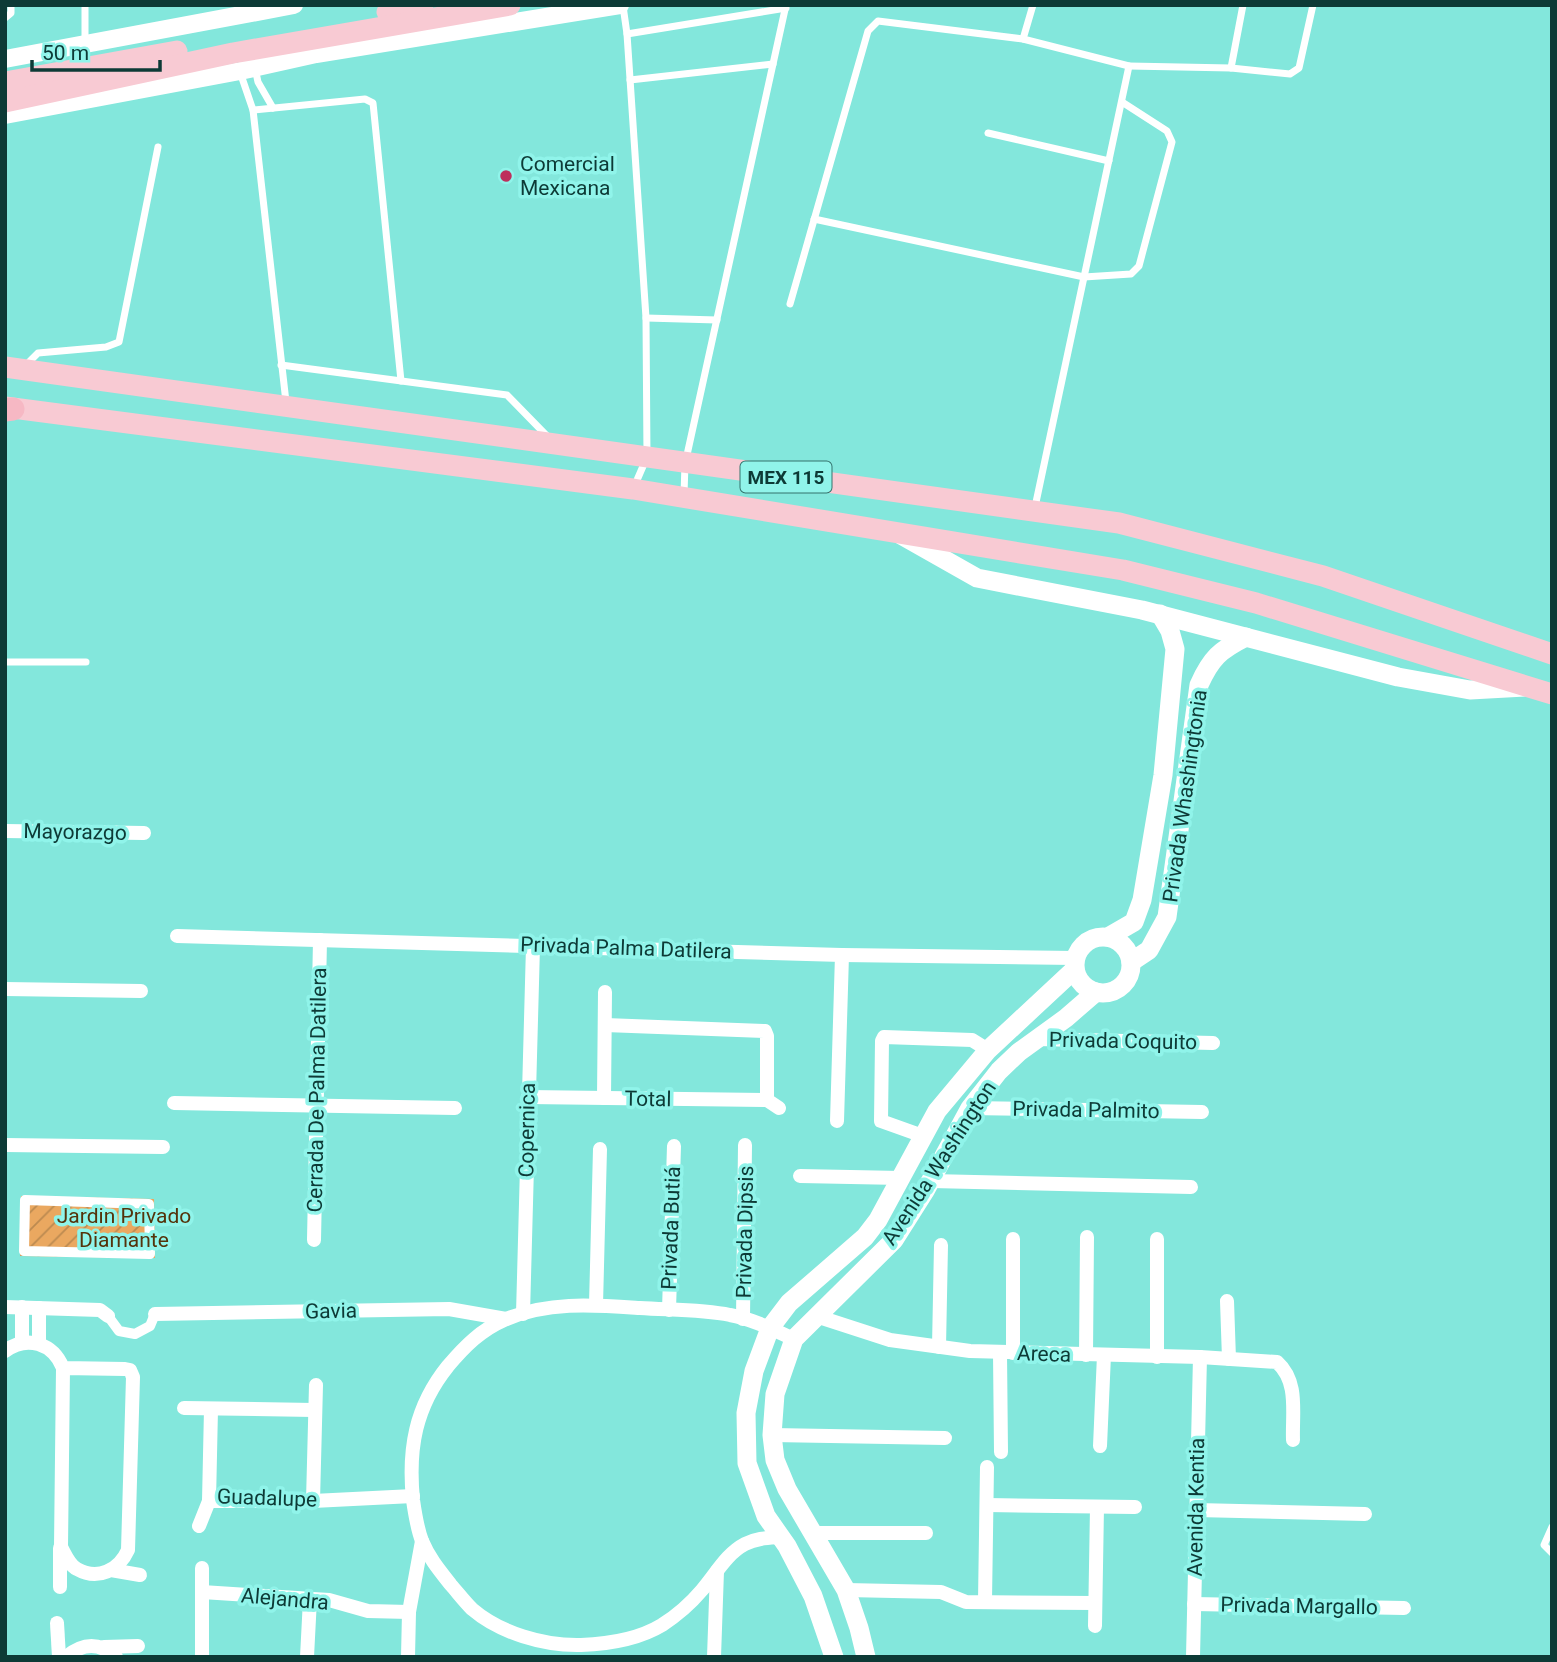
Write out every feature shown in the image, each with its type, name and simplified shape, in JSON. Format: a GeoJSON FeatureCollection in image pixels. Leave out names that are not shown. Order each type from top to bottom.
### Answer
{"type":"FeatureCollection","features":[{"type":"Feature","properties":{"kind":"main road"},"geometry":{"type":"LineString","coordinates":[[5,82],[423,5]]}},
{"type":"Feature","properties":{"kind":"main road"},"geometry":{"type":"LineString","coordinates":[[5,102],[233,53],[510,5]]}},
{"type":"Feature","properties":{"kind":"main road","name":"MEX 115"},"geometry":{"type":"LineString","coordinates":[[14,368],[1119,523],[1323,576],[1552,653]]}},
{"type":"Feature","properties":{"kind":"main road","name":"MEX 115"},"geometry":{"type":"LineString","coordinates":[[8,409],[633,489],[1124,570],[1256,603],[1552,694]]}},
{"type":"Feature","properties":{"kind":"main road"},"geometry":{"type":"LineString","coordinates":[[897,533],[977,578],[1160,614],[1398,677],[1470,690],[1527,687]]}},
{"type":"Feature","properties":{"kind":"main road","name":"Privada Whashingtonia"},"geometry":{"type":"LineString","coordinates":[[1108,937],[1134,922],[1142,900],[1161,788],[1175,649],[1170,631],[1160,614]]}},
{"type":"Feature","properties":{"kind":"main road","name":"Privada Whashingtonia"},"geometry":{"type":"LineString","coordinates":[[1131,962],[1149,950],[1167,917],[1199,685],[1209,664],[1225,647],[1246,637]]}},
{"type":"Feature","properties":{"kind":"main road"},"geometry":{"type":"LineString","coordinates":[[1097,937],[1108,937],[1124,946],[1131,962],[1127,979],[1121,986],[1113,991],[1096,992],[1082,984],[1075,964],[1080,948],[1097,937]]}},
{"type":"Feature","properties":{"kind":"main road","name":"Avenida Washington"},"geometry":{"type":"LineString","coordinates":[[834,1657],[813,1596],[781,1537],[766,1516],[747,1463],[746,1413],[754,1371],[770,1328],[789,1303],[865,1237],[878,1220],[937,1111],[988,1050],[1075,964]]}},
{"type":"Feature","properties":{"kind":"main road","name":"Avenida Washington"},"geometry":{"type":"LineString","coordinates":[[866,1657],[846,1590],[787,1489],[775,1460],[772,1435],[775,1394],[794,1339],[894,1240],[970,1108],[999,1071],[1096,992]]}},
{"type":"Feature","properties":{"kind":"street"},"geometry":{"type":"LineString","coordinates":[[5,115],[250,76],[316,54],[622,5]]}},
{"type":"Feature","properties":{"kind":"street"},"geometry":{"type":"LineString","coordinates":[[5,59],[284,6]]}},
{"type":"Feature","properties":{"kind":"street","name":"Mayorazgo"},"geometry":{"type":"LineString","coordinates":[[5,831],[144,833]]}},
{"type":"Feature","properties":{"kind":"street","name":"Privada Palma Datilera"},"geometry":{"type":"LineString","coordinates":[[177,936],[1075,964]]}},
{"type":"Feature","properties":{"kind":"street","name":"Cerrada De Palma Datilera"},"geometry":{"type":"LineString","coordinates":[[314,1240],[320,940]]}},
{"type":"Feature","properties":{"kind":"street","name":"Copernica"},"geometry":{"type":"LineString","coordinates":[[523,1314],[533,946]]}},
{"type":"Feature","properties":{"kind":"street"},"geometry":{"type":"LineString","coordinates":[[837,1121],[842,955]]}},
{"type":"Feature","properties":{"kind":"street"},"geometry":{"type":"LineString","coordinates":[[5,989],[141,991]]}},
{"type":"Feature","properties":{"kind":"street"},"geometry":{"type":"LineString","coordinates":[[604,1098],[605,992]]}},
{"type":"Feature","properties":{"kind":"street","name":"Total"},"geometry":{"type":"LineString","coordinates":[[528,1097],[773,1104],[765,1031],[605,1025]]}},
{"type":"Feature","properties":{"kind":"street"},"geometry":{"type":"LineString","coordinates":[[923,1136],[881,1121],[881,1041],[884,1037],[972,1040],[988,1050]]}},
{"type":"Feature","properties":{"kind":"street","name":"Privada Coquito"},"geometry":{"type":"LineString","coordinates":[[1034,1040],[1213,1043]]}},
{"type":"Feature","properties":{"kind":"street"},"geometry":{"type":"LineString","coordinates":[[174,1103],[455,1108]]}},
{"type":"Feature","properties":{"kind":"street","name":"Privada Palmito"},"geometry":{"type":"LineString","coordinates":[[970,1108],[1202,1112]]}},
{"type":"Feature","properties":{"kind":"street"},"geometry":{"type":"LineString","coordinates":[[5,1145],[163,1147]]}},
{"type":"Feature","properties":{"kind":"street","name":"Privada Dipsis"},"geometry":{"type":"LineString","coordinates":[[743,1319],[745,1145]]}},
{"type":"Feature","properties":{"kind":"street","name":"Privada Butiá"},"geometry":{"type":"LineString","coordinates":[[669,1310],[674,1146]]}},
{"type":"Feature","properties":{"kind":"street"},"geometry":{"type":"LineString","coordinates":[[596,1305],[600,1149]]}},
{"type":"Feature","properties":{"kind":"street"},"geometry":{"type":"LineString","coordinates":[[800,1176],[901,1178]]}},
{"type":"Feature","properties":{"kind":"street"},"geometry":{"type":"LineString","coordinates":[[930,1181],[1191,1187]]}},
{"type":"Feature","properties":{"kind":"street"},"geometry":{"type":"LineString","coordinates":[[25,1200],[149,1204],[150,1254],[24,1251],[25,1204],[25,1200]]}},
{"type":"Feature","properties":{"kind":"street"},"geometry":{"type":"LineString","coordinates":[[1086,1355],[1087,1237]]}},
{"type":"Feature","properties":{"kind":"street"},"geometry":{"type":"LineString","coordinates":[[1001,1451],[1013,1239]]}},
{"type":"Feature","properties":{"kind":"street"},"geometry":{"type":"LineString","coordinates":[[1157,1239],[1157,1357]]}},
{"type":"Feature","properties":{"kind":"street"},"geometry":{"type":"LineString","coordinates":[[939,1347],[937,1330],[941,1245]]}},
{"type":"Feature","properties":{"kind":"street"},"geometry":{"type":"LineString","coordinates":[[1227,1301],[1229,1359]]}},
{"type":"Feature","properties":{"kind":"street"},"geometry":{"type":"LineString","coordinates":[[781,1537],[762,1538],[744,1545],[729,1556],[701,1592],[661,1626],[630,1638],[578,1645],[520,1636],[492,1623],[472,1608],[435,1566],[422,1541],[415,1515],[411,1457],[416,1428],[426,1401],[440,1376],[480,1332],[506,1319],[561,1305],[669,1310],[729,1315],[794,1339]]}},
{"type":"Feature","properties":{"kind":"street"},"geometry":{"type":"LineString","coordinates":[[5,1307],[100,1310],[119,1331],[135,1334],[150,1326],[155,1314]]}},
{"type":"Feature","properties":{"kind":"street"},"geometry":{"type":"LineString","coordinates":[[22,1307],[30,1342]]}},
{"type":"Feature","properties":{"kind":"street"},"geometry":{"type":"LineString","coordinates":[[30,1342],[39,1308]]}},
{"type":"Feature","properties":{"kind":"street","name":"Gavia"},"geometry":{"type":"LineString","coordinates":[[155,1314],[449,1309],[506,1319]]}},
{"type":"Feature","properties":{"kind":"street","name":"Areca"},"geometry":{"type":"LineString","coordinates":[[816,1316],[890,1340],[939,1347],[1007,1353],[1200,1357],[1277,1362],[1286,1370],[1292,1382],[1293,1440]]}},
{"type":"Feature","properties":{"kind":"street"},"geometry":{"type":"LineString","coordinates":[[5,1351],[30,1342],[54,1352],[63,1368],[60,1587]]}},
{"type":"Feature","properties":{"kind":"street"},"geometry":{"type":"LineString","coordinates":[[1100,1446],[1104,1355]]}},
{"type":"Feature","properties":{"kind":"street","name":"Avenida Kentia"},"geometry":{"type":"LineString","coordinates":[[1193,1657],[1200,1357]]}},
{"type":"Feature","properties":{"kind":"street"},"geometry":{"type":"LineString","coordinates":[[61,1547],[67,1559],[77,1569],[96,1574],[122,1564],[128,1550],[132,1377],[130,1370],[63,1368]]}},
{"type":"Feature","properties":{"kind":"street"},"geometry":{"type":"LineString","coordinates":[[313,1502],[316,1385]]}},
{"type":"Feature","properties":{"kind":"street"},"geometry":{"type":"LineString","coordinates":[[184,1408],[314,1409]]}},
{"type":"Feature","properties":{"kind":"street","name":"Guadalupe"},"geometry":{"type":"LineString","coordinates":[[211,1409],[209,1501],[313,1502],[413,1496]]}},
{"type":"Feature","properties":{"kind":"street"},"geometry":{"type":"LineString","coordinates":[[772,1435],[945,1438]]}},
{"type":"Feature","properties":{"kind":"street"},"geometry":{"type":"LineString","coordinates":[[985,1601],[987,1467]]}},
{"type":"Feature","properties":{"kind":"street"},"geometry":{"type":"LineString","coordinates":[[199,1526],[209,1501]]}},
{"type":"Feature","properties":{"kind":"street"},"geometry":{"type":"LineString","coordinates":[[987,1505],[1135,1507]]}},
{"type":"Feature","properties":{"kind":"street"},"geometry":{"type":"LineString","coordinates":[[1095,1626],[1097,1507]]}},
{"type":"Feature","properties":{"kind":"street"},"geometry":{"type":"LineString","coordinates":[[1196,1510],[1365,1514]]}},
{"type":"Feature","properties":{"kind":"street"},"geometry":{"type":"LineString","coordinates":[[814,1533],[926,1533]]}},
{"type":"Feature","properties":{"kind":"street"},"geometry":{"type":"LineString","coordinates":[[408,1657],[410,1612],[422,1541]]}},
{"type":"Feature","properties":{"kind":"street"},"geometry":{"type":"LineString","coordinates":[[202,1568],[202,1657]]}},
{"type":"Feature","properties":{"kind":"street"},"geometry":{"type":"LineString","coordinates":[[111,1570],[140,1575]]}},
{"type":"Feature","properties":{"kind":"street"},"geometry":{"type":"LineString","coordinates":[[714,1657],[717,1571]]}},
{"type":"Feature","properties":{"kind":"street"},"geometry":{"type":"LineString","coordinates":[[846,1590],[941,1592],[966,1602],[1095,1603]]}},
{"type":"Feature","properties":{"kind":"street","name":"Alejandra"},"geometry":{"type":"LineString","coordinates":[[202,1592],[330,1600],[368,1611],[410,1612]]}},
{"type":"Feature","properties":{"kind":"street"},"geometry":{"type":"LineString","coordinates":[[307,1657],[310,1599]]}},
{"type":"Feature","properties":{"kind":"street","name":"Privada Margallo"},"geometry":{"type":"LineString","coordinates":[[1194,1604],[1404,1608]]}},
{"type":"Feature","properties":{"kind":"street"},"geometry":{"type":"LineString","coordinates":[[57,1623],[59,1657]]}},
{"type":"Feature","properties":{"kind":"street"},"geometry":{"type":"LineString","coordinates":[[66,1657],[77,1648],[91,1645],[138,1646]]}},
{"type":"Feature","properties":{"kind":"street"},"geometry":{"type":"LineString","coordinates":[[104,1647],[116,1657]]}},
{"type":"Feature","properties":{"kind":"lane"},"geometry":{"type":"LineString","coordinates":[[5,18],[11,13],[12,5]]}},
{"type":"Feature","properties":{"kind":"lane"},"geometry":{"type":"LineString","coordinates":[[85,5],[85,44]]}},
{"type":"Feature","properties":{"kind":"lane"},"geometry":{"type":"LineString","coordinates":[[622,5],[627,34],[646,318],[647,457],[633,489]]}},
{"type":"Feature","properties":{"kind":"lane"},"geometry":{"type":"LineString","coordinates":[[1023,38],[1032,5]]}},
{"type":"Feature","properties":{"kind":"lane"},"geometry":{"type":"LineString","coordinates":[[1231,68],[1243,5]]}},
{"type":"Feature","properties":{"kind":"lane"},"geometry":{"type":"LineString","coordinates":[[790,304],[869,31],[878,21],[1023,38],[1129,66],[1231,68],[1290,74],[1299,68],[1313,5]]}},
{"type":"Feature","properties":{"kind":"lane"},"geometry":{"type":"LineString","coordinates":[[627,34],[786,6],[685,464],[684,498]]}},
{"type":"Feature","properties":{"kind":"lane"},"geometry":{"type":"LineString","coordinates":[[630,80],[774,64]]}},
{"type":"Feature","properties":{"kind":"lane"},"geometry":{"type":"LineString","coordinates":[[1035,511],[1129,66]]}},
{"type":"Feature","properties":{"kind":"lane"},"geometry":{"type":"LineString","coordinates":[[250,76],[273,108]]}},
{"type":"Feature","properties":{"kind":"lane"},"geometry":{"type":"LineString","coordinates":[[250,76],[287,407]]}},
{"type":"Feature","properties":{"kind":"lane"},"geometry":{"type":"LineString","coordinates":[[253,110],[365,99],[373,103],[401,381]]}},
{"type":"Feature","properties":{"kind":"lane"},"geometry":{"type":"LineString","coordinates":[[814,219],[1084,277],[1131,274],[1139,266],[1172,142],[1167,131],[1122,103]]}},
{"type":"Feature","properties":{"kind":"lane"},"geometry":{"type":"LineString","coordinates":[[988,133],[1109,161]]}},
{"type":"Feature","properties":{"kind":"lane"},"geometry":{"type":"LineString","coordinates":[[14,368],[38,353],[106,347],[119,342],[158,147]]}},
{"type":"Feature","properties":{"kind":"lane"},"geometry":{"type":"LineString","coordinates":[[646,318],[717,320]]}},
{"type":"Feature","properties":{"kind":"lane"},"geometry":{"type":"LineString","coordinates":[[281,365],[507,394],[555,444]]}},
{"type":"Feature","properties":{"kind":"lane"},"geometry":{"type":"LineString","coordinates":[[5,662],[86,662]]}},
{"type":"Feature","properties":{"kind":"lane"},"geometry":{"type":"LineString","coordinates":[[1552,1527],[1544,1545],[1552,1553]]}},
{"type":"Feature","properties":{"kind":"green space","name":"Jardin Privado Diamante"},"geometry":{"type":"Polygon","coordinates":[[[21,1196],[154,1199],[155,1258],[20,1256],[21,1196]]]}},
{"type":"Feature","properties":{"kind":"place","name":"Comercial Mexicana"},"geometry":{"type":"Point","coordinates":[506,176]}}]}
